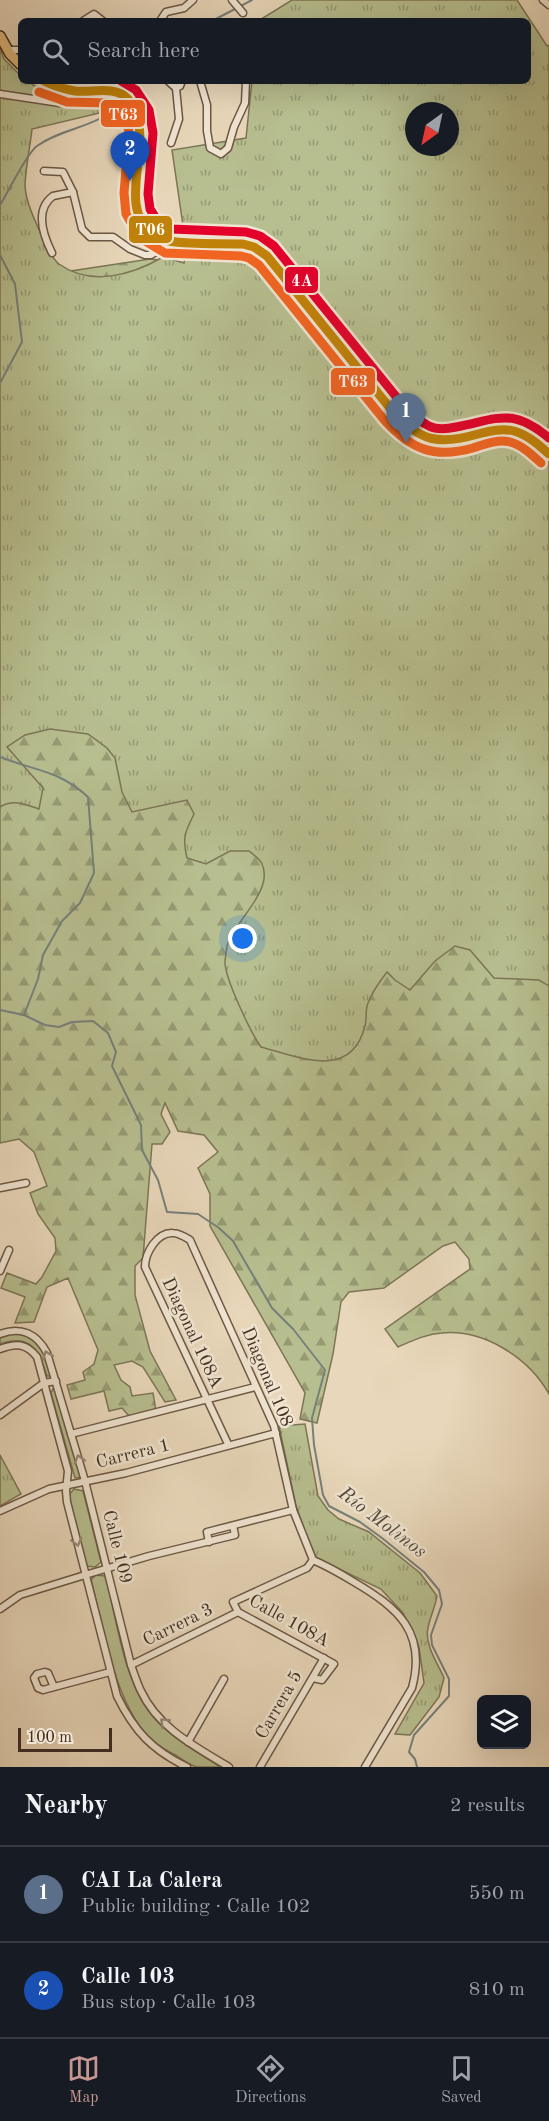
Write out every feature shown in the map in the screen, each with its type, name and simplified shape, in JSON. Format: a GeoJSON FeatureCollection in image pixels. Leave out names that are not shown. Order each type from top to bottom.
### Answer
{"type":"FeatureCollection","features":[{"type":"Feature","properties":{"kind":"main road"},"geometry":{"type":"LineString","coordinates":[[0,36],[7,50],[18,62]]}},
{"type":"Feature","properties":{"kind":"main road"},"geometry":{"type":"LineString","coordinates":[[50,84],[72,90],[117,92],[130,101],[139,119],[140,139],[135,196],[141,219],[150,231],[172,242],[238,243],[260,250],[276,265],[401,421],[424,437],[448,442],[493,430],[510,430],[529,438],[549,454]]}},
{"type":"Feature","properties":{"kind":"street"},"geometry":{"type":"LineString","coordinates":[[162,18],[166,12],[180,10],[193,0]]}},
{"type":"Feature","properties":{"kind":"street"},"geometry":{"type":"LineString","coordinates":[[543,0],[549,5]]}},
{"type":"Feature","properties":{"kind":"street"},"geometry":{"type":"LineString","coordinates":[[233,2],[242,12]]}},
{"type":"Feature","properties":{"kind":"street"},"geometry":{"type":"LineString","coordinates":[[7,50],[18,50]]}},
{"type":"Feature","properties":{"kind":"street"},"geometry":{"type":"LineString","coordinates":[[117,92],[124,84]]}},
{"type":"Feature","properties":{"kind":"street"},"geometry":{"type":"LineString","coordinates":[[171,84],[176,88],[179,119],[171,143]]}},
{"type":"Feature","properties":{"kind":"street"},"geometry":{"type":"LineString","coordinates":[[176,88],[180,84]]}},
{"type":"Feature","properties":{"kind":"street"},"geometry":{"type":"LineString","coordinates":[[201,84],[207,105],[207,140],[210,148],[221,154],[228,148],[234,127],[245,103],[246,84]]}},
{"type":"Feature","properties":{"kind":"street"},"geometry":{"type":"LineString","coordinates":[[0,94],[60,103],[67,100],[72,90]]}},
{"type":"Feature","properties":{"kind":"street"},"geometry":{"type":"LineString","coordinates":[[44,171],[63,172],[73,192],[82,229],[90,237],[113,237],[130,249],[145,255],[151,255],[172,242]]}},
{"type":"Feature","properties":{"kind":"street"},"geometry":{"type":"LineString","coordinates":[[52,254],[45,240],[42,226],[45,206],[52,196],[73,192]]}},
{"type":"Feature","properties":{"kind":"street"},"geometry":{"type":"LineString","coordinates":[[0,1188],[26,1183]]}},
{"type":"Feature","properties":{"kind":"street","name":"Diagonal 108"},"geometry":{"type":"LineString","coordinates":[[161,1236],[171,1232],[190,1240],[276,1433],[293,1510],[313,1560]]}},
{"type":"Feature","properties":{"kind":"street","name":"Diagonal 108A"},"geometry":{"type":"LineString","coordinates":[[161,1236],[148,1254],[145,1267],[228,1444]]}},
{"type":"Feature","properties":{"kind":"street"},"geometry":{"type":"LineString","coordinates":[[0,1271],[9,1250]]}},
{"type":"Feature","properties":{"kind":"street","name":"Calle 109"},"geometry":{"type":"LineString","coordinates":[[0,1334],[8,1330],[21,1330],[32,1334],[41,1341],[47,1353],[85,1481],[130,1665],[141,1691],[163,1722],[188,1743],[229,1767]]}},
{"type":"Feature","properties":{"kind":"street","name":"Calle 109"},"geometry":{"type":"LineString","coordinates":[[0,1349],[17,1344],[32,1350],[37,1357],[68,1472],[66,1497],[117,1696],[128,1718],[141,1735],[174,1764],[187,1767]]}},
{"type":"Feature","properties":{"kind":"street"},"geometry":{"type":"LineString","coordinates":[[0,1415],[44,1383],[56,1381]]}},
{"type":"Feature","properties":{"kind":"street"},"geometry":{"type":"LineString","coordinates":[[71,1434],[255,1387]]}},
{"type":"Feature","properties":{"kind":"street","name":"Carrera 1"},"geometry":{"type":"LineString","coordinates":[[0,1511],[30,1496],[67,1485],[126,1473],[276,1433]]}},
{"type":"Feature","properties":{"kind":"street"},"geometry":{"type":"LineString","coordinates":[[208,1542],[207,1532],[293,1510]]}},
{"type":"Feature","properties":{"kind":"street"},"geometry":{"type":"LineString","coordinates":[[0,1609],[20,1595],[107,1568],[235,1536],[233,1526]]}},
{"type":"Feature","properties":{"kind":"street"},"geometry":{"type":"LineString","coordinates":[[313,1560],[375,1594],[401,1616],[415,1644],[416,1676],[412,1688],[365,1767]]}},
{"type":"Feature","properties":{"kind":"street","name":"Carrera 3"},"geometry":{"type":"LineString","coordinates":[[233,1602],[307,1568],[313,1560]]}},
{"type":"Feature","properties":{"kind":"street","name":"Calle 108A"},"geometry":{"type":"LineString","coordinates":[[233,1602],[238,1612],[334,1664],[322,1680],[313,1678]]}},
{"type":"Feature","properties":{"kind":"street","name":"Carrera 3"},"geometry":{"type":"LineString","coordinates":[[130,1665],[238,1612]]}},
{"type":"Feature","properties":{"kind":"street","name":"Carrera 5"},"geometry":{"type":"LineString","coordinates":[[261,1767],[324,1658]]}},
{"type":"Feature","properties":{"kind":"street"},"geometry":{"type":"LineString","coordinates":[[54,1687],[110,1672]]}},
{"type":"Feature","properties":{"kind":"street"},"geometry":{"type":"LineString","coordinates":[[188,1743],[224,1679]]}},
{"type":"Feature","properties":{"kind":"green space"},"geometry":{"type":"Polygon","coordinates":[[[292,0],[517,0],[529,18],[263,18],[292,0]]]}},
{"type":"Feature","properties":{"kind":"green space"},"geometry":{"type":"Polygon","coordinates":[[[531,21],[547,46],[549,45],[549,986],[539,980],[494,978],[470,950],[455,946],[435,961],[410,990],[387,972],[368,1003],[365,1026],[358,1043],[348,1054],[336,1059],[322,1061],[307,1059],[261,1047],[251,1030],[233,992],[225,961],[227,945],[232,934],[259,894],[263,884],[262,864],[249,851],[230,851],[206,864],[187,858],[185,835],[194,814],[187,800],[132,812],[122,792],[115,758],[107,748],[88,734],[50,729],[25,735],[7,747],[43,788],[39,809],[14,803],[0,807],[0,48],[4,59],[18,73],[18,84],[32,84],[45,92],[71,101],[107,102],[108,111],[32,129],[26,170],[26,196],[46,245],[59,264],[71,271],[98,277],[138,269],[163,257],[184,263],[186,246],[172,150],[246,138],[252,84],[531,84],[531,21]]]}},
{"type":"Feature","properties":{"kind":"green space"},"geometry":{"type":"Polygon","coordinates":[[[150,259],[252,271],[549,481],[549,1394],[530,1369],[504,1349],[489,1341],[458,1333],[442,1333],[425,1336],[398,1347],[385,1329],[470,1269],[469,1259],[455,1242],[443,1246],[384,1288],[349,1292],[341,1302],[333,1354],[317,1423],[300,1419],[305,1393],[210,1226],[210,1194],[198,1168],[218,1152],[204,1135],[178,1131],[165,1103],[161,1114],[170,1132],[162,1144],[152,1144],[143,1258],[135,1266],[135,1295],[150,1351],[176,1400],[165,1402],[143,1367],[132,1361],[114,1365],[121,1380],[130,1387],[132,1396],[153,1393],[156,1411],[129,1416],[122,1408],[109,1411],[104,1391],[71,1399],[67,1385],[85,1380],[83,1372],[94,1364],[98,1350],[68,1278],[47,1287],[34,1322],[15,1323],[25,1297],[1,1288],[7,1273],[36,1284],[56,1251],[55,1238],[38,1214],[30,1193],[47,1186],[34,1152],[19,1139],[0,1143],[0,310],[64,272],[150,259]]]}},
{"type":"Feature","properties":{"kind":"green space"},"geometry":{"type":"Polygon","coordinates":[[[10,1333],[28,1337],[39,1345],[51,1376],[47,1376],[41,1359],[32,1346],[19,1341],[0,1344],[0,1337],[10,1333]]]}},
{"type":"Feature","properties":{"kind":"green space"},"geometry":{"type":"Polygon","coordinates":[[[54,1387],[81,1477],[75,1478],[51,1393],[54,1387]]]}},
{"type":"Feature","properties":{"kind":"green space"},"geometry":{"type":"Polygon","coordinates":[[[305,1424],[318,1496],[328,1510],[339,1519],[369,1532],[420,1573],[437,1596],[427,1634],[435,1660],[444,1678],[439,1697],[410,1735],[395,1734],[424,1683],[419,1647],[403,1613],[381,1589],[314,1557],[296,1506],[279,1426],[305,1424]]]}},
{"type":"Feature","properties":{"kind":"green space"},"geometry":{"type":"Polygon","coordinates":[[[0,1455],[21,1494],[0,1506],[0,1455]]]}},
{"type":"Feature","properties":{"kind":"green space"},"geometry":{"type":"Polygon","coordinates":[[[74,1489],[83,1491],[101,1562],[95,1567],[86,1566],[69,1495],[74,1489]]]}},
{"type":"Feature","properties":{"kind":"green space"},"geometry":{"type":"Polygon","coordinates":[[[95,1575],[106,1576],[123,1653],[129,1672],[146,1707],[171,1734],[220,1767],[197,1767],[190,1764],[154,1742],[136,1720],[118,1682],[105,1640],[91,1580],[95,1575]]]}},
{"type":"Feature","properties":{"kind":"waterway"},"geometry":{"type":"LineString","coordinates":[[218,18],[252,0]]}},
{"type":"Feature","properties":{"kind":"waterway"},"geometry":{"type":"LineString","coordinates":[[0,205],[23,164],[37,146],[110,113],[112,100]]}},
{"type":"Feature","properties":{"kind":"waterway"},"geometry":{"type":"LineString","coordinates":[[0,255],[15,284],[22,342],[0,383]]}},
{"type":"Feature","properties":{"kind":"waterway"},"geometry":{"type":"LineString","coordinates":[[0,757],[57,776],[88,797],[94,873],[80,903],[62,921],[43,955],[38,979],[24,1015]]}},
{"type":"Feature","properties":{"kind":"waterway","name":"Río Molinos"},"geometry":{"type":"LineString","coordinates":[[0,1010],[24,1015],[45,1025],[59,1027],[72,1022],[93,1021],[108,1033],[116,1052],[112,1066],[141,1125],[142,1150],[158,1180],[167,1212],[198,1214],[233,1241],[272,1308],[293,1329],[325,1370],[312,1418],[314,1445],[323,1495],[329,1506],[360,1522],[382,1538],[424,1572],[439,1590],[442,1604],[431,1635],[432,1645],[449,1679],[449,1696],[414,1735],[409,1752],[415,1759],[417,1767]]}},
{"type":"Feature","properties":{"kind":"transit line","name":"T06"},"geometry":{"type":"LineString","coordinates":[[52,84],[75,91],[116,92],[128,99],[137,114],[140,132],[136,206],[141,221],[153,232],[169,241],[243,244],[254,247],[267,256],[394,413],[413,430],[442,440],[496,430],[510,430],[529,438],[549,454]]}},
{"type":"Feature","properties":{"kind":"transit line","name":"4A"},"geometry":{"type":"LineString","coordinates":[[126,84],[136,90],[149,110],[153,133],[148,194],[150,209],[157,220],[171,229],[246,232],[260,236],[274,246],[403,405],[425,424],[446,429],[494,419],[514,419],[525,422],[549,438]]}},
{"type":"Feature","properties":{"kind":"transit line","name":"T63"},"geometry":{"type":"LineString","coordinates":[[39,92],[67,102],[109,103],[118,107],[126,118],[129,133],[124,193],[126,214],[140,238],[165,253],[241,256],[259,265],[385,421],[404,439],[435,452],[459,451],[505,441],[523,448],[541,463]]}},
{"type":"Feature","properties":{"kind":"place","name":"Calle 103"},"geometry":{"type":"Point","coordinates":[130,181]}},
{"type":"Feature","properties":{"kind":"place","name":"CAI La Calera"},"geometry":{"type":"Point","coordinates":[406,443]}}]}
